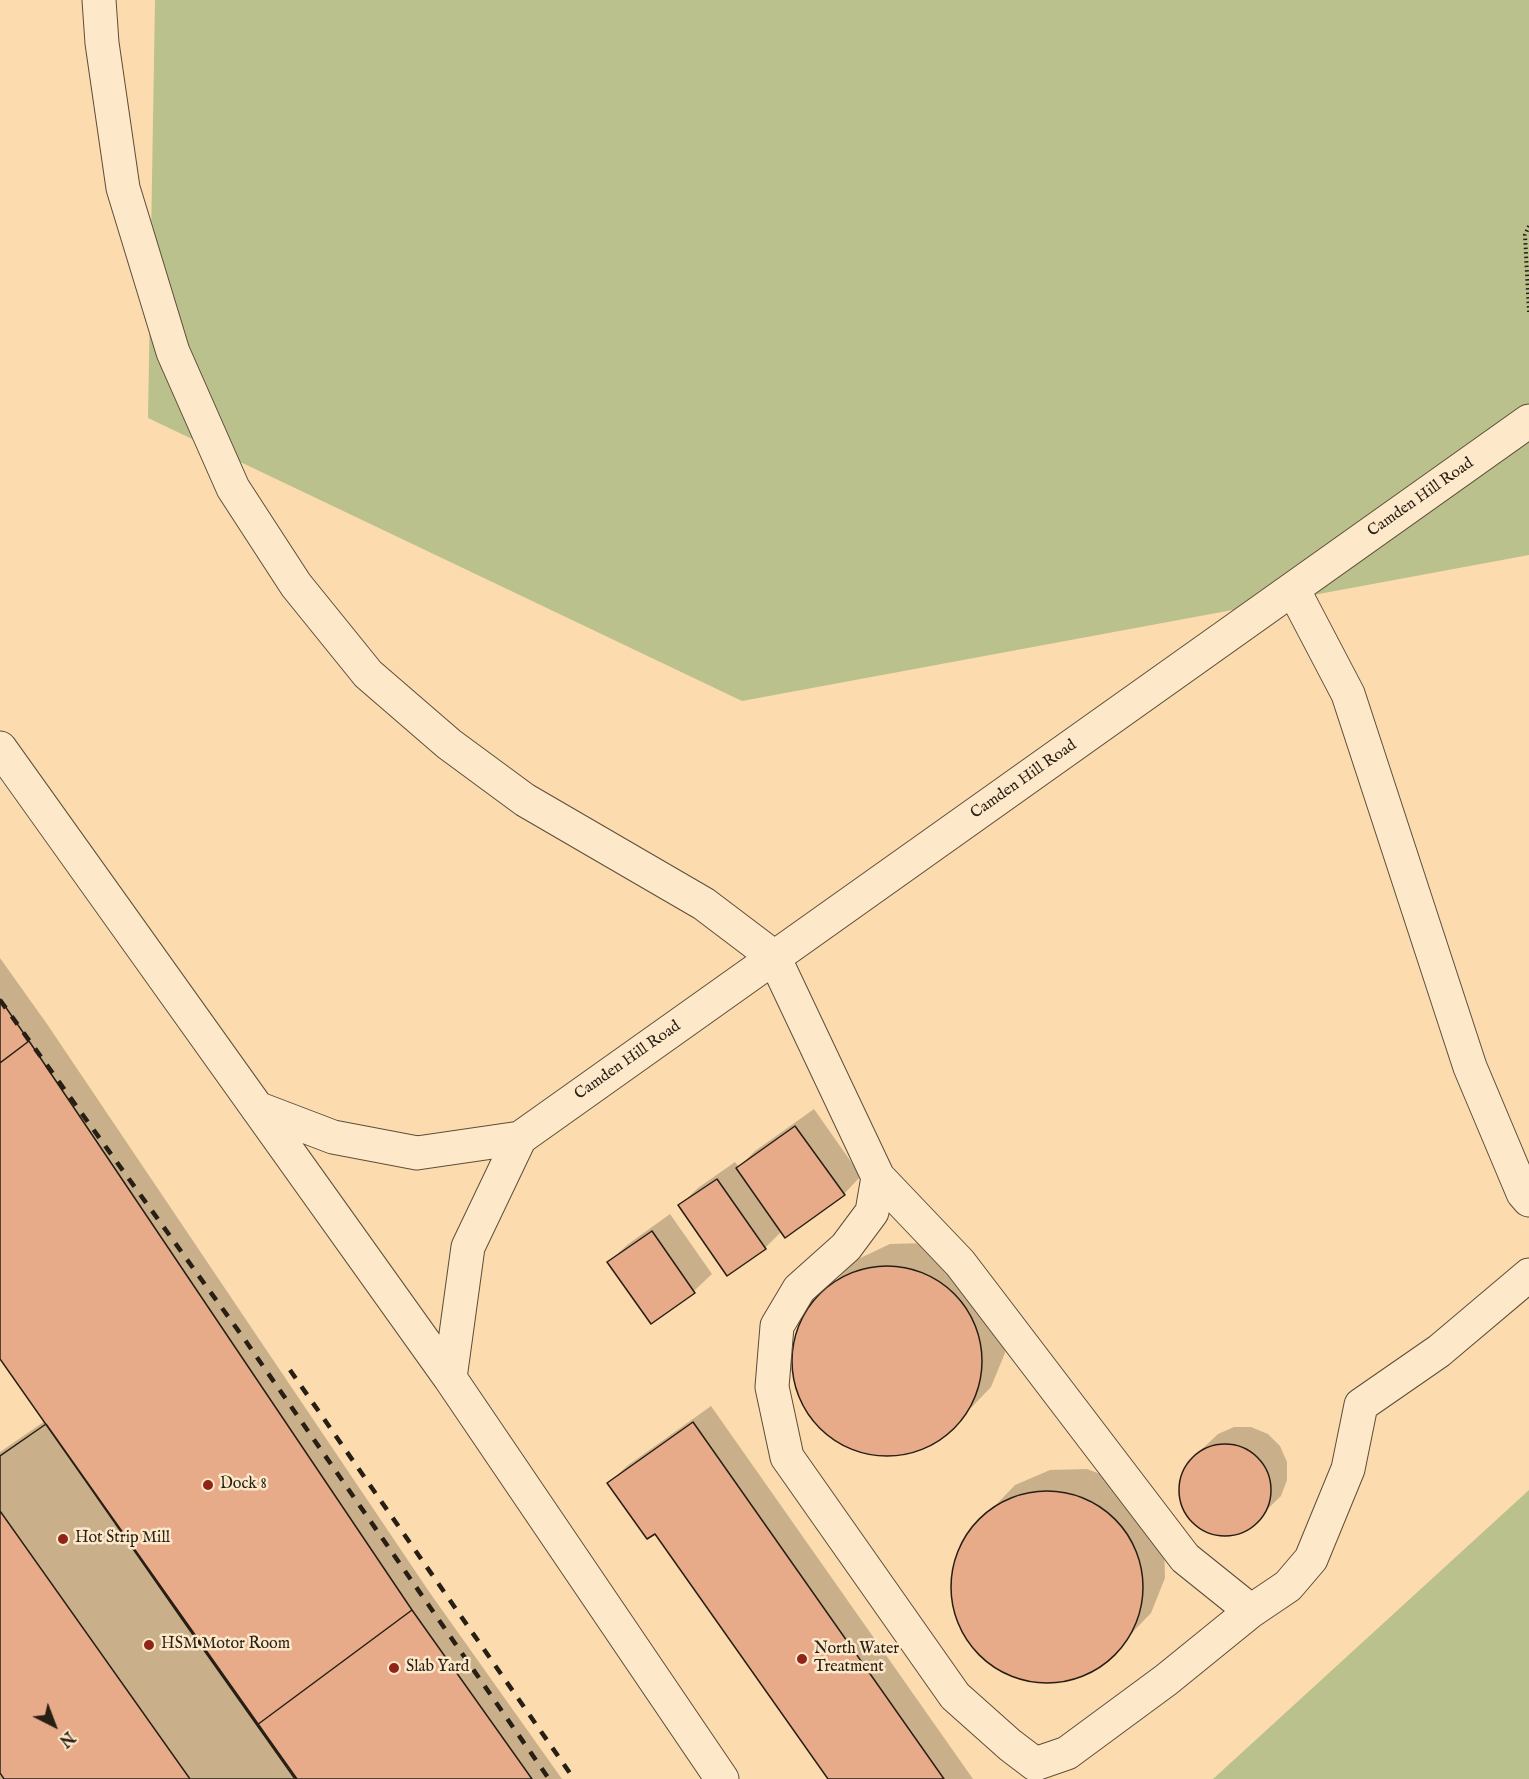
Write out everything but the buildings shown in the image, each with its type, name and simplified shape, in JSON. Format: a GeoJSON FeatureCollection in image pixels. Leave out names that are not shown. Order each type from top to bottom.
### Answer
{"type":"FeatureCollection","features":[{"type":"Feature","properties":{"kind":"street"},"geometry":{"type":"LineString","coordinates":[[99,0],[102,42],[123,188],[173,352],[233,488],[296,585],[368,674],[448,744],[525,800],[704,904],[774,957],[879,1177],[960,1263],[1185,1558],[1251,1611]]}},
{"type":"Feature","properties":{"kind":"street","name":"Camden Hill Road"},"geometry":{"type":"LineString","coordinates":[[520,1138],[1529,421]]}},
{"type":"Feature","properties":{"kind":"street"},"geometry":{"type":"LineString","coordinates":[[1293,589],[1348,694],[1470,1067],[1523,1193],[1529,1200]]}},
{"type":"Feature","properties":{"kind":"street"},"geometry":{"type":"LineString","coordinates":[[0,748],[450,1378],[722,1779]]}},
{"type":"Feature","properties":{"kind":"street"},"geometry":{"type":"LineString","coordinates":[[257,1108],[333,1137],[417,1153],[520,1138]]}},
{"type":"Feature","properties":{"kind":"street"},"geometry":{"type":"LineString","coordinates":[[450,1378],[468,1247],[520,1138]]}},
{"type":"Feature","properties":{"kind":"street"},"geometry":{"type":"LineString","coordinates":[[879,1177],[872,1212],[846,1247],[799,1289],[777,1326],[772,1387],[787,1457],[955,1696],[1035,1764],[1067,1753],[1166,1680],[1251,1611],[1288,1586],[1311,1559],[1348,1468],[1361,1405],[1439,1351],[1529,1275]]}},
{"type":"Feature","properties":{"kind":"path"},"geometry":{"type":"LineString","coordinates":[[1529,226],[1525,235],[1529,312]]}},
{"type":"Feature","properties":{"kind":"green space"},"geometry":{"type":"Polygon","coordinates":[[[155,0],[1529,0],[1529,555],[742,701],[148,418],[155,0]]]}},
{"type":"Feature","properties":{"kind":"green space"},"geometry":{"type":"Polygon","coordinates":[[[1529,1490],[1529,1779],[1213,1779],[1529,1490]]]}},
{"type":"Feature","properties":{"kind":"railway"},"geometry":{"type":"LineString","coordinates":[[0,1000],[245,1340],[549,1779]]}},
{"type":"Feature","properties":{"kind":"railway"},"geometry":{"type":"LineString","coordinates":[[290,1370],[574,1779]]}},
{"type":"Feature","properties":{"kind":"place","name":"Dock 8"},"geometry":{"type":"Point","coordinates":[208,1485]}},
{"type":"Feature","properties":{"kind":"place","name":"Hot Strip Mill"},"geometry":{"type":"Point","coordinates":[63,1539]}},
{"type":"Feature","properties":{"kind":"place","name":"HSM Motor Room"},"geometry":{"type":"Point","coordinates":[149,1645]}},
{"type":"Feature","properties":{"kind":"place","name":"North Water Treatment"},"geometry":{"type":"Point","coordinates":[802,1659]}},
{"type":"Feature","properties":{"kind":"place","name":"Slab Yard"},"geometry":{"type":"Point","coordinates":[394,1668]}}]}
